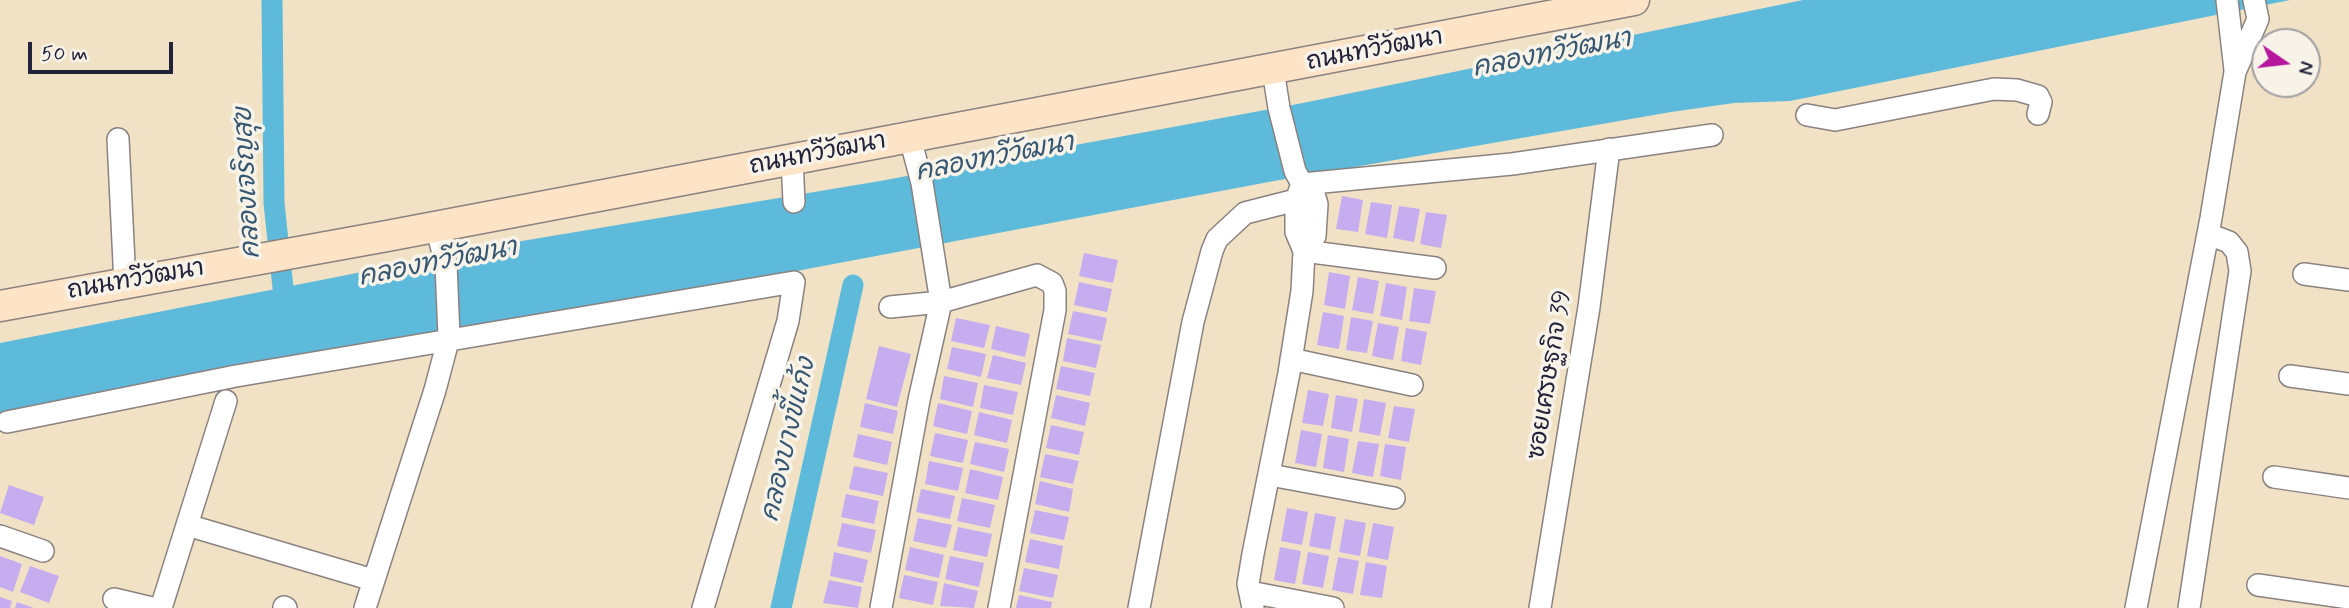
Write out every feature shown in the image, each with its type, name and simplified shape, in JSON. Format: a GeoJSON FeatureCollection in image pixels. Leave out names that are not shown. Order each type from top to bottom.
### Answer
{"type":"FeatureCollection","features":[{"type":"Feature","properties":{"kind":"main road","name":"ถนนทวีวัฒนา"},"geometry":{"type":"LineString","coordinates":[[0,306],[1273,70],[1520,12],[1618,1]]}},
{"type":"Feature","properties":{"kind":"street"},"geometry":{"type":"LineString","coordinates":[[2227,0],[2235,72]]}},
{"type":"Feature","properties":{"kind":"street"},"geometry":{"type":"LineString","coordinates":[[2136,608],[2208,234],[2235,72],[2256,9]]}},
{"type":"Feature","properties":{"kind":"street"},"geometry":{"type":"LineString","coordinates":[[1273,70],[1279,108],[1298,185],[1296,232],[1304,251],[1302,291],[1291,359],[1270,475],[1252,554],[1252,600],[1334,608]]}},
{"type":"Feature","properties":{"kind":"street"},"geometry":{"type":"LineString","coordinates":[[1807,115],[1828,120],[1851,118],[1994,89],[2029,92],[2038,96],[2038,114]]}},
{"type":"Feature","properties":{"kind":"street"},"geometry":{"type":"LineString","coordinates":[[1139,608],[1191,335],[1212,251],[1217,239],[1245,213],[1298,185],[1512,164],[1712,135]]}},
{"type":"Feature","properties":{"kind":"street"},"geometry":{"type":"LineString","coordinates":[[881,608],[919,400],[941,302],[922,183],[910,138]]}},
{"type":"Feature","properties":{"kind":"street"},"geometry":{"type":"LineString","coordinates":[[118,139],[125,284]]}},
{"type":"Feature","properties":{"kind":"street","name":"ซอยเศรษฐกิจ 39"},"geometry":{"type":"LineString","coordinates":[[1540,608],[1589,307],[1609,149]]}},
{"type":"Feature","properties":{"kind":"street"},"geometry":{"type":"LineString","coordinates":[[792,160],[794,202]]}},
{"type":"Feature","properties":{"kind":"street"},"geometry":{"type":"LineString","coordinates":[[366,608],[435,390],[448,339],[446,264],[436,227]]}},
{"type":"Feature","properties":{"kind":"street"},"geometry":{"type":"LineString","coordinates":[[2189,608],[2240,271],[2237,252],[2229,242],[2208,234]]}},
{"type":"Feature","properties":{"kind":"street"},"geometry":{"type":"LineString","coordinates":[[1304,251],[1435,268]]}},
{"type":"Feature","properties":{"kind":"street"},"geometry":{"type":"LineString","coordinates":[[2304,274],[2349,280]]}},
{"type":"Feature","properties":{"kind":"street"},"geometry":{"type":"LineString","coordinates":[[890,307],[941,302],[1037,275],[1052,283],[1055,291],[1053,323],[999,608]]}},
{"type":"Feature","properties":{"kind":"street"},"geometry":{"type":"LineString","coordinates":[[8,422],[236,376],[794,282],[788,321],[704,608]]}},
{"type":"Feature","properties":{"kind":"street"},"geometry":{"type":"LineString","coordinates":[[1291,359],[1412,385]]}},
{"type":"Feature","properties":{"kind":"street"},"geometry":{"type":"LineString","coordinates":[[2290,376],[2349,384]]}},
{"type":"Feature","properties":{"kind":"street"},"geometry":{"type":"LineString","coordinates":[[161,608],[226,401]]}},
{"type":"Feature","properties":{"kind":"street"},"geometry":{"type":"LineString","coordinates":[[1270,475],[1394,498]]}},
{"type":"Feature","properties":{"kind":"street"},"geometry":{"type":"LineString","coordinates":[[2274,477],[2349,488]]}},
{"type":"Feature","properties":{"kind":"street"},"geometry":{"type":"LineString","coordinates":[[187,525],[373,580]]}},
{"type":"Feature","properties":{"kind":"street"},"geometry":{"type":"LineString","coordinates":[[0,536],[43,551]]}},
{"type":"Feature","properties":{"kind":"street"},"geometry":{"type":"LineString","coordinates":[[2258,585],[2349,598]]}},
{"type":"Feature","properties":{"kind":"street"},"geometry":{"type":"LineString","coordinates":[[114,599],[152,608]]}},
{"type":"Feature","properties":{"kind":"water","name":"คลองทวีวัฒนา"},"geometry":{"type":"Polygon","coordinates":[[[1803,0],[2290,0],[1790,101],[1734,103],[1671,112],[1274,181],[0,418],[0,343],[510,243],[880,181],[1303,103],[1803,0]]]}},
{"type":"Feature","properties":{"kind":"building"},"geometry":{"type":"Polygon","coordinates":[[[1342,196],[1363,200],[1358,232],[1336,229],[1342,196]]]}},
{"type":"Feature","properties":{"kind":"building"},"geometry":{"type":"Polygon","coordinates":[[[1371,202],[1392,205],[1387,238],[1365,234],[1371,202]]]}},
{"type":"Feature","properties":{"kind":"building"},"geometry":{"type":"Polygon","coordinates":[[[1399,206],[1420,209],[1414,242],[1393,238],[1399,206]]]}},
{"type":"Feature","properties":{"kind":"building"},"geometry":{"type":"Polygon","coordinates":[[[1426,212],[1447,215],[1441,248],[1420,244],[1426,212]]]}},
{"type":"Feature","properties":{"kind":"building"},"geometry":{"type":"Polygon","coordinates":[[[1084,253],[1118,260],[1113,283],[1079,276],[1084,253]]]}},
{"type":"Feature","properties":{"kind":"building"},"geometry":{"type":"Polygon","coordinates":[[[1329,272],[1350,276],[1345,309],[1324,305],[1329,272]]]}},
{"type":"Feature","properties":{"kind":"building"},"geometry":{"type":"Polygon","coordinates":[[[1358,277],[1379,281],[1373,314],[1352,310],[1358,277]]]}},
{"type":"Feature","properties":{"kind":"building"},"geometry":{"type":"Polygon","coordinates":[[[1079,282],[1112,289],[1107,312],[1074,305],[1079,282]]]}},
{"type":"Feature","properties":{"kind":"building"},"geometry":{"type":"Polygon","coordinates":[[[1386,283],[1407,287],[1402,320],[1380,316],[1386,283]]]}},
{"type":"Feature","properties":{"kind":"building"},"geometry":{"type":"Polygon","coordinates":[[[1414,288],[1436,291],[1430,324],[1409,321],[1414,288]]]}},
{"type":"Feature","properties":{"kind":"building"},"geometry":{"type":"Polygon","coordinates":[[[1073,311],[1107,318],[1102,341],[1068,334],[1073,311]]]}},
{"type":"Feature","properties":{"kind":"building"},"geometry":{"type":"Polygon","coordinates":[[[1323,312],[1344,316],[1339,349],[1317,345],[1323,312]]]}},
{"type":"Feature","properties":{"kind":"building"},"geometry":{"type":"Polygon","coordinates":[[[1351,317],[1373,321],[1367,353],[1346,350],[1351,317]]]}},
{"type":"Feature","properties":{"kind":"building"},"geometry":{"type":"Polygon","coordinates":[[[956,318],[990,325],[984,348],[951,341],[956,318]]]}},
{"type":"Feature","properties":{"kind":"building"},"geometry":{"type":"Polygon","coordinates":[[[1378,323],[1399,327],[1393,360],[1372,356],[1378,323]]]}},
{"type":"Feature","properties":{"kind":"building"},"geometry":{"type":"Polygon","coordinates":[[[996,326],[1030,334],[1025,357],[991,349],[996,326]]]}},
{"type":"Feature","properties":{"kind":"building"},"geometry":{"type":"Polygon","coordinates":[[[1406,328],[1427,332],[1421,365],[1401,361],[1406,328]]]}},
{"type":"Feature","properties":{"kind":"building"},"geometry":{"type":"Polygon","coordinates":[[[1067,338],[1101,345],[1096,368],[1063,361],[1067,338]]]}},
{"type":"Feature","properties":{"kind":"building"},"geometry":{"type":"Polygon","coordinates":[[[879,346],[911,354],[897,407],[866,399],[879,346]]]}},
{"type":"Feature","properties":{"kind":"building"},"geometry":{"type":"Polygon","coordinates":[[[952,347],[986,354],[981,377],[947,369],[952,347]]]}},
{"type":"Feature","properties":{"kind":"building"},"geometry":{"type":"Polygon","coordinates":[[[993,355],[1026,363],[1021,385],[987,378],[993,355]]]}},
{"type":"Feature","properties":{"kind":"building"},"geometry":{"type":"Polygon","coordinates":[[[1061,366],[1095,373],[1090,396],[1056,389],[1061,366]]]}},
{"type":"Feature","properties":{"kind":"building"},"geometry":{"type":"Polygon","coordinates":[[[944,376],[978,383],[973,407],[940,399],[944,376]]]}},
{"type":"Feature","properties":{"kind":"building"},"geometry":{"type":"Polygon","coordinates":[[[984,385],[1018,392],[1013,415],[980,408],[984,385]]]}},
{"type":"Feature","properties":{"kind":"building"},"geometry":{"type":"Polygon","coordinates":[[[1308,390],[1329,394],[1323,426],[1302,423],[1308,390]]]}},
{"type":"Feature","properties":{"kind":"building"},"geometry":{"type":"Polygon","coordinates":[[[1056,395],[1090,403],[1085,426],[1051,418],[1056,395]]]}},
{"type":"Feature","properties":{"kind":"building"},"geometry":{"type":"Polygon","coordinates":[[[1336,395],[1358,399],[1352,432],[1331,428],[1336,395]]]}},
{"type":"Feature","properties":{"kind":"building"},"geometry":{"type":"Polygon","coordinates":[[[1364,399],[1386,403],[1380,436],[1359,432],[1364,399]]]}},
{"type":"Feature","properties":{"kind":"building"},"geometry":{"type":"Polygon","coordinates":[[[865,403],[898,411],[893,434],[860,427],[865,403]]]}},
{"type":"Feature","properties":{"kind":"building"},"geometry":{"type":"Polygon","coordinates":[[[938,403],[972,411],[967,434],[933,426],[938,403]]]}},
{"type":"Feature","properties":{"kind":"building"},"geometry":{"type":"Polygon","coordinates":[[[1394,406],[1415,409],[1409,442],[1388,438],[1394,406]]]}},
{"type":"Feature","properties":{"kind":"building"},"geometry":{"type":"Polygon","coordinates":[[[979,412],[1012,420],[1007,443],[974,435],[979,412]]]}},
{"type":"Feature","properties":{"kind":"building"},"geometry":{"type":"Polygon","coordinates":[[[1051,425],[1084,432],[1079,455],[1046,448],[1051,425]]]}},
{"type":"Feature","properties":{"kind":"building"},"geometry":{"type":"Polygon","coordinates":[[[1301,430],[1322,434],[1316,467],[1295,463],[1301,430]]]}},
{"type":"Feature","properties":{"kind":"building"},"geometry":{"type":"Polygon","coordinates":[[[935,433],[968,440],[963,463],[930,456],[935,433]]]}},
{"type":"Feature","properties":{"kind":"building"},"geometry":{"type":"Polygon","coordinates":[[[858,434],[892,442],[887,465],[853,457],[858,434]]]}},
{"type":"Feature","properties":{"kind":"building"},"geometry":{"type":"Polygon","coordinates":[[[1328,435],[1349,439],[1344,472],[1323,468],[1328,435]]]}},
{"type":"Feature","properties":{"kind":"building"},"geometry":{"type":"Polygon","coordinates":[[[1358,441],[1379,444],[1373,477],[1352,473],[1358,441]]]}},
{"type":"Feature","properties":{"kind":"building"},"geometry":{"type":"Polygon","coordinates":[[[975,442],[1009,449],[1004,472],[970,464],[975,442]]]}},
{"type":"Feature","properties":{"kind":"building"},"geometry":{"type":"Polygon","coordinates":[[[1385,444],[1406,447],[1401,480],[1380,476],[1385,444]]]}},
{"type":"Feature","properties":{"kind":"building"},"geometry":{"type":"Polygon","coordinates":[[[1045,454],[1079,461],[1073,484],[1040,477],[1045,454]]]}},
{"type":"Feature","properties":{"kind":"building"},"geometry":{"type":"Polygon","coordinates":[[[929,461],[963,468],[958,491],[925,484],[929,461]]]}},
{"type":"Feature","properties":{"kind":"building"},"geometry":{"type":"Polygon","coordinates":[[[854,466],[888,473],[883,496],[849,489],[854,466]]]}},
{"type":"Feature","properties":{"kind":"building"},"geometry":{"type":"Polygon","coordinates":[[[970,469],[1003,477],[998,500],[965,493],[970,469]]]}},
{"type":"Feature","properties":{"kind":"building"},"geometry":{"type":"Polygon","coordinates":[[[1040,481],[1073,489],[1069,512],[1035,504],[1040,481]]]}},
{"type":"Feature","properties":{"kind":"building"},"geometry":{"type":"Polygon","coordinates":[[[9,485],[44,497],[34,525],[0,513],[9,485]]]}},
{"type":"Feature","properties":{"kind":"building"},"geometry":{"type":"Polygon","coordinates":[[[921,489],[955,496],[950,519],[916,512],[921,489]]]}},
{"type":"Feature","properties":{"kind":"building"},"geometry":{"type":"Polygon","coordinates":[[[846,494],[879,501],[874,524],[841,517],[846,494]]]}},
{"type":"Feature","properties":{"kind":"building"},"geometry":{"type":"Polygon","coordinates":[[[962,498],[995,505],[990,528],[957,521],[962,498]]]}},
{"type":"Feature","properties":{"kind":"building"},"geometry":{"type":"Polygon","coordinates":[[[1287,508],[1308,512],[1302,545],[1281,541],[1287,508]]]}},
{"type":"Feature","properties":{"kind":"building"},"geometry":{"type":"Polygon","coordinates":[[[1035,510],[1069,517],[1064,540],[1030,533],[1035,510]]]}},
{"type":"Feature","properties":{"kind":"building"},"geometry":{"type":"Polygon","coordinates":[[[1315,513],[1336,517],[1330,550],[1309,546],[1315,513]]]}},
{"type":"Feature","properties":{"kind":"building"},"geometry":{"type":"Polygon","coordinates":[[[918,518],[952,525],[946,548],[913,541],[918,518]]]}},
{"type":"Feature","properties":{"kind":"building"},"geometry":{"type":"Polygon","coordinates":[[[1345,519],[1366,523],[1360,556],[1339,552],[1345,519]]]}},
{"type":"Feature","properties":{"kind":"building"},"geometry":{"type":"Polygon","coordinates":[[[842,523],[876,530],[871,553],[837,546],[842,523]]]}},
{"type":"Feature","properties":{"kind":"building"},"geometry":{"type":"Polygon","coordinates":[[[1373,523],[1394,527],[1388,560],[1367,556],[1373,523]]]}},
{"type":"Feature","properties":{"kind":"building"},"geometry":{"type":"Polygon","coordinates":[[[958,527],[992,534],[987,557],[953,550],[958,527]]]}},
{"type":"Feature","properties":{"kind":"building"},"geometry":{"type":"Polygon","coordinates":[[[1030,539],[1063,546],[1059,569],[1025,562],[1030,539]]]}},
{"type":"Feature","properties":{"kind":"building"},"geometry":{"type":"Polygon","coordinates":[[[910,547],[944,555],[939,578],[905,570],[910,547]]]}},
{"type":"Feature","properties":{"kind":"building"},"geometry":{"type":"Polygon","coordinates":[[[1280,547],[1301,551],[1295,584],[1274,580],[1280,547]]]}},
{"type":"Feature","properties":{"kind":"building"},"geometry":{"type":"Polygon","coordinates":[[[834,552],[868,560],[863,583],[830,576],[834,552]]]}},
{"type":"Feature","properties":{"kind":"building"},"geometry":{"type":"Polygon","coordinates":[[[1308,552],[1329,556],[1323,588],[1302,584],[1308,552]]]}},
{"type":"Feature","properties":{"kind":"building"},"geometry":{"type":"Polygon","coordinates":[[[0,556],[22,564],[13,592],[0,587],[0,556]]]}},
{"type":"Feature","properties":{"kind":"building"},"geometry":{"type":"Polygon","coordinates":[[[950,556],[984,563],[979,587],[945,579],[950,556]]]}},
{"type":"Feature","properties":{"kind":"building"},"geometry":{"type":"Polygon","coordinates":[[[1338,557],[1359,561],[1353,594],[1332,590],[1338,557]]]}},
{"type":"Feature","properties":{"kind":"building"},"geometry":{"type":"Polygon","coordinates":[[[1366,562],[1387,566],[1382,598],[1360,595],[1366,562]]]}},
{"type":"Feature","properties":{"kind":"building"},"geometry":{"type":"Polygon","coordinates":[[[30,566],[59,576],[49,603],[20,592],[30,566]]]}},
{"type":"Feature","properties":{"kind":"building"},"geometry":{"type":"Polygon","coordinates":[[[1024,568],[1058,575],[1053,598],[1019,591],[1024,568]]]}},
{"type":"Feature","properties":{"kind":"building"},"geometry":{"type":"Polygon","coordinates":[[[904,575],[938,582],[933,605],[899,598],[904,575]]]}},
{"type":"Feature","properties":{"kind":"building"},"geometry":{"type":"Polygon","coordinates":[[[829,580],[862,587],[858,608],[823,603],[829,580]]]}},
{"type":"Feature","properties":{"kind":"building"},"geometry":{"type":"Polygon","coordinates":[[[944,583],[978,591],[974,608],[940,606],[944,583]]]}},
{"type":"Feature","properties":{"kind":"building"},"geometry":{"type":"Polygon","coordinates":[[[1019,595],[1052,602],[1051,608],[1016,608],[1019,595]]]}},
{"type":"Feature","properties":{"kind":"building"},"geometry":{"type":"Polygon","coordinates":[[[0,597],[12,601],[10,608],[0,608],[0,597]]]}},
{"type":"Feature","properties":{"kind":"building"},"geometry":{"type":"Polygon","coordinates":[[[17,602],[34,608],[15,608],[17,602]]]}},
{"type":"Feature","properties":{"kind":"waterway","name":"คลองเจริญสุข"},"geometry":{"type":"LineString","coordinates":[[272,0],[274,203],[286,316]]}},
{"type":"Feature","properties":{"kind":"waterway","name":"คลองบางขี้แก้ง"},"geometry":{"type":"LineString","coordinates":[[781,608],[853,285]]}}]}
